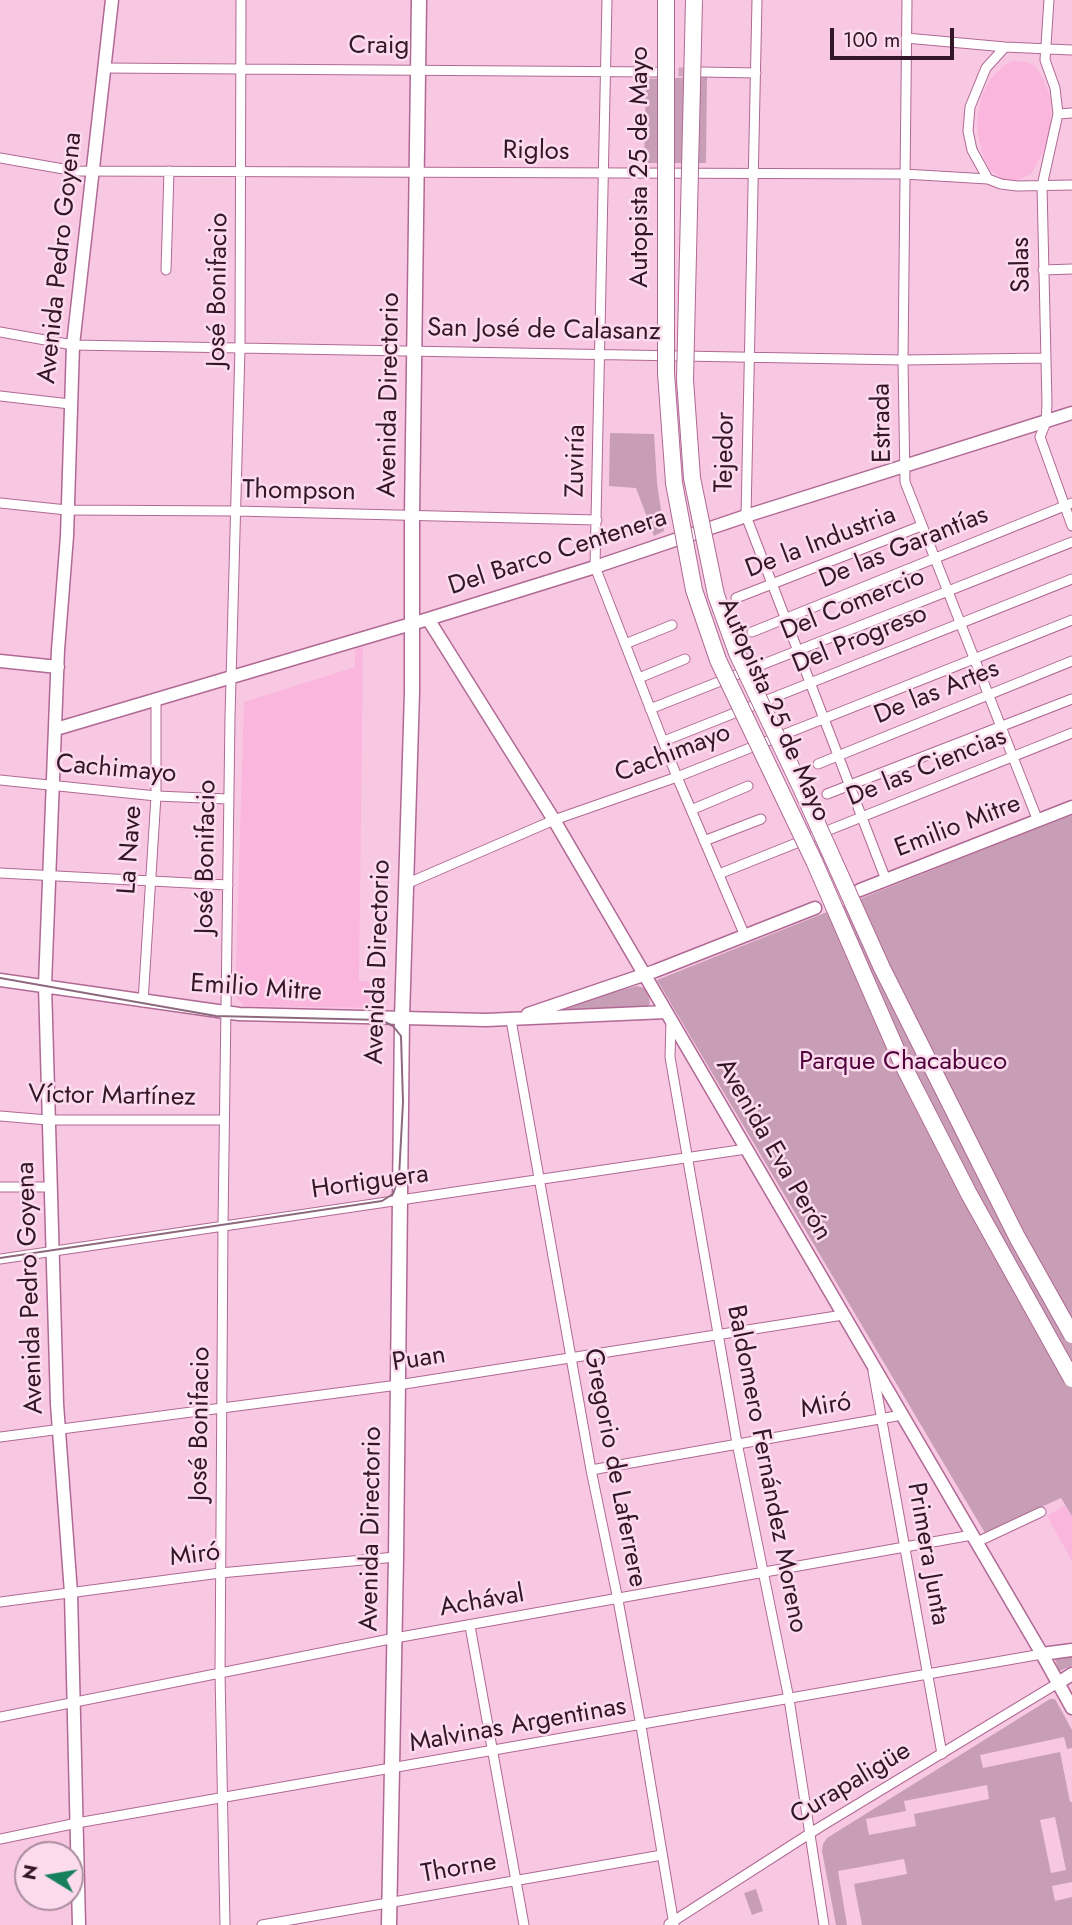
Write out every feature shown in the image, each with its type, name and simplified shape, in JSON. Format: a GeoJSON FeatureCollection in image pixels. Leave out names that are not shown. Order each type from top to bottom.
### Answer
{"type":"FeatureCollection","features":[{"type":"Feature","properties":{"kind":"highway","name":"Autopista 25 de Mayo"},"geometry":{"type":"LineString","coordinates":[[664,0],[666,373],[674,483],[694,590],[718,660],[814,861],[903,1065],[988,1229],[1072,1378]]}},
{"type":"Feature","properties":{"kind":"highway","name":"Autopista 25 de Mayo"},"geometry":{"type":"LineString","coordinates":[[694,0],[685,380],[692,478],[716,595],[737,653],[882,968],[1004,1212],[1072,1335]]}},
{"type":"Feature","properties":{"kind":"main road","name":"Avenida Pedro Goyena"},"geometry":{"type":"LineString","coordinates":[[79,1925],[71,1593],[58,1428],[45,986],[57,729],[56,631],[62,535],[67,516],[73,345],[112,0]]}},
{"type":"Feature","properties":{"kind":"main road","name":"Avenida Directorio"},"geometry":{"type":"LineString","coordinates":[[389,1925],[402,1018],[412,692],[419,0]]}},
{"type":"Feature","properties":{"kind":"main road","name":"Del Barco Centenera"},"geometry":{"type":"LineString","coordinates":[[57,729],[428,619],[1072,413]]}},
{"type":"Feature","properties":{"kind":"main road","name":"Avenida Eva Perón"},"geometry":{"type":"LineString","coordinates":[[428,619],[554,820],[1072,1708]]}},
{"type":"Feature","properties":{"kind":"main road"},"geometry":{"type":"LineString","coordinates":[[0,660],[58,667]]}},
{"type":"Feature","properties":{"kind":"main road","name":"Emilio Mitre"},"geometry":{"type":"LineString","coordinates":[[860,890],[1072,807]]}},
{"type":"Feature","properties":{"kind":"main road","name":"Emilio Mitre"},"geometry":{"type":"LineString","coordinates":[[511,1020],[644,976],[815,908]]}},
{"type":"Feature","properties":{"kind":"main road","name":"Emilio Mitre"},"geometry":{"type":"LineString","coordinates":[[0,980],[226,1013],[511,1020],[668,1017]]}},
{"type":"Feature","properties":{"kind":"main road"},"geometry":{"type":"LineString","coordinates":[[1042,1654],[1072,1650]]}},
{"type":"Feature","properties":{"kind":"main road"},"geometry":{"type":"LineString","coordinates":[[1058,1683],[1072,1674]]}},
{"type":"Feature","properties":{"kind":"street","name":"José Bonifacio"},"geometry":{"type":"LineString","coordinates":[[225,1925],[220,1673],[223,1225],[228,799],[240,348],[242,0]]}},
{"type":"Feature","properties":{"kind":"street","name":"Zuviría"},"geometry":{"type":"LineString","coordinates":[[607,0],[595,567],[677,776],[745,936]]}},
{"type":"Feature","properties":{"kind":"street","name":"Tejedor"},"geometry":{"type":"LineString","coordinates":[[757,0],[746,516],[886,880]]}},
{"type":"Feature","properties":{"kind":"street","name":"Estrada"},"geometry":{"type":"LineString","coordinates":[[907,0],[903,360],[905,482],[1038,821]]}},
{"type":"Feature","properties":{"kind":"street","name":"Salas"},"geometry":{"type":"LineString","coordinates":[[1049,0],[1045,60],[1055,88],[1058,114],[1042,186],[1046,422],[1040,437],[1068,505],[1072,526]]}},
{"type":"Feature","properties":{"kind":"street"},"geometry":{"type":"LineString","coordinates":[[906,38],[1072,50]]}},
{"type":"Feature","properties":{"kind":"street"},"geometry":{"type":"LineString","coordinates":[[988,179],[971,150],[968,131],[970,107],[986,68],[1005,47]]}},
{"type":"Feature","properties":{"kind":"street","name":"Craig"},"geometry":{"type":"LineString","coordinates":[[104,68],[418,68],[655,72]]}},
{"type":"Feature","properties":{"kind":"street"},"geometry":{"type":"LineString","coordinates":[[702,72],[756,73]]}},
{"type":"Feature","properties":{"kind":"street"},"geometry":{"type":"LineString","coordinates":[[1058,114],[1072,113]]}},
{"type":"Feature","properties":{"kind":"street","name":"Riglos"},"geometry":{"type":"LineString","coordinates":[[0,159],[75,171],[904,174],[988,179],[1001,184],[1072,185]]}},
{"type":"Feature","properties":{"kind":"street"},"geometry":{"type":"LineString","coordinates":[[166,270],[169,171]]}},
{"type":"Feature","properties":{"kind":"street"},"geometry":{"type":"LineString","coordinates":[[1043,270],[1072,269]]}},
{"type":"Feature","properties":{"kind":"street","name":"San José de Calasanz"},"geometry":{"type":"LineString","coordinates":[[0,332],[73,345],[415,349],[903,360],[1046,358]]}},
{"type":"Feature","properties":{"kind":"street"},"geometry":{"type":"LineString","coordinates":[[0,396],[70,404]]}},
{"type":"Feature","properties":{"kind":"street","name":"Thompson"},"geometry":{"type":"LineString","coordinates":[[0,503],[67,516],[236,511],[597,520]]}},
{"type":"Feature","properties":{"kind":"street","name":"De las Garantías"},"geometry":{"type":"LineString","coordinates":[[752,632],[1068,505]]}},
{"type":"Feature","properties":{"kind":"street","name":"De la Industria"},"geometry":{"type":"LineString","coordinates":[[736,598],[921,526]]}},
{"type":"Feature","properties":{"kind":"street","name":"Del Comercio"},"geometry":{"type":"LineString","coordinates":[[650,709],[1072,542]]}},
{"type":"Feature","properties":{"kind":"street","name":"Del Progreso"},"geometry":{"type":"LineString","coordinates":[[663,741],[1072,579]]}},
{"type":"Feature","properties":{"kind":"street","name":"Cachimayo"},"geometry":{"type":"LineString","coordinates":[[406,884],[554,820],[677,776],[1072,620]]}},
{"type":"Feature","properties":{"kind":"street"},"geometry":{"type":"LineString","coordinates":[[625,644],[672,625]]}},
{"type":"Feature","properties":{"kind":"street"},"geometry":{"type":"LineString","coordinates":[[639,678],[685,659]]}},
{"type":"Feature","properties":{"kind":"street","name":"De las Artes"},"geometry":{"type":"LineString","coordinates":[[818,764],[1072,661]]}},
{"type":"Feature","properties":{"kind":"street"},"geometry":{"type":"LineString","coordinates":[[827,794],[1072,699]]}},
{"type":"Feature","properties":{"kind":"street","name":"La Nave"},"geometry":{"type":"LineString","coordinates":[[144,1002],[156,796],[156,701]]}},
{"type":"Feature","properties":{"kind":"street","name":"De las Ciencias"},"geometry":{"type":"LineString","coordinates":[[719,874],[1072,733]]}},
{"type":"Feature","properties":{"kind":"street","name":"Cachimayo"},"geometry":{"type":"LineString","coordinates":[[0,780],[156,796],[228,799]]}},
{"type":"Feature","properties":{"kind":"street"},"geometry":{"type":"LineString","coordinates":[[691,810],[748,786]]}},
{"type":"Feature","properties":{"kind":"street"},"geometry":{"type":"LineString","coordinates":[[704,841],[761,819]]}},
{"type":"Feature","properties":{"kind":"street"},"geometry":{"type":"LineString","coordinates":[[0,873],[228,885]]}},
{"type":"Feature","properties":{"kind":"street","name":"Baldomero Fernández Moreno"},"geometry":{"type":"LineString","coordinates":[[668,1017],[670,1057],[687,1158],[737,1443],[789,1699],[824,1925]]}},
{"type":"Feature","properties":{"kind":"street","name":"Gregorio de Laferrere"},"geometry":{"type":"LineString","coordinates":[[511,1020],[570,1357],[641,1726],[672,1924]]}},
{"type":"Feature","properties":{"kind":"street","name":"Víctor Martínez"},"geometry":{"type":"LineString","coordinates":[[0,1116],[48,1120],[224,1120]]}},
{"type":"Feature","properties":{"kind":"street","name":"Hortiguera"},"geometry":{"type":"LineString","coordinates":[[0,1259],[746,1149]]}},
{"type":"Feature","properties":{"kind":"street"},"geometry":{"type":"LineString","coordinates":[[0,1187],[49,1187]]}},
{"type":"Feature","properties":{"kind":"street","name":"Puan"},"geometry":{"type":"LineString","coordinates":[[0,1437],[398,1385],[843,1315]]}},
{"type":"Feature","properties":{"kind":"street","name":"Primera Junta"},"geometry":{"type":"LineString","coordinates":[[871,1362],[942,1754]]}},
{"type":"Feature","properties":{"kind":"street","name":"Miró"},"geometry":{"type":"LineString","coordinates":[[591,1470],[902,1415]]}},
{"type":"Feature","properties":{"kind":"street","name":"Achával"},"geometry":{"type":"LineString","coordinates":[[0,1717],[395,1638],[763,1572],[974,1539],[1041,1512]]}},
{"type":"Feature","properties":{"kind":"street","name":"Miró"},"geometry":{"type":"LineString","coordinates":[[0,1602],[220,1573],[396,1557]]}},
{"type":"Feature","properties":{"kind":"street"},"geometry":{"type":"LineString","coordinates":[[470,1626],[524,1925]]}},
{"type":"Feature","properties":{"kind":"street","name":"Malvinas Argentinas"},"geometry":{"type":"LineString","coordinates":[[0,1839],[77,1823],[1042,1654]]}},
{"type":"Feature","properties":{"kind":"street","name":"Curapaligüe"},"geometry":{"type":"LineString","coordinates":[[672,1924],[809,1834],[1058,1683]]}},
{"type":"Feature","properties":{"kind":"street","name":"Thorne"},"geometry":{"type":"LineString","coordinates":[[262,1925],[662,1855]]}},
{"type":"Feature","properties":{"kind":"shaded area"},"geometry":{"type":"Polygon","coordinates":[[[1013,61],[1035,66],[1043,78],[1050,97],[1050,133],[1031,174],[1018,180],[1005,181],[991,171],[984,159],[977,121],[981,98],[990,79],[1013,61]]]}},
{"type":"Feature","properties":{"kind":"shaded area"},"geometry":{"type":"Polygon","coordinates":[[[363,647],[359,981],[386,982],[385,1003],[378,1008],[244,1006],[235,996],[244,702],[355,667],[355,649],[363,647]]]}},
{"type":"Feature","properties":{"kind":"shaded area"},"geometry":{"type":"Polygon","coordinates":[[[1066,1505],[1072,1516],[1072,1561],[1047,1516],[1066,1505]]]}},
{"type":"Feature","properties":{"kind":"green space"},"geometry":{"type":"Polygon","coordinates":[[[707,77],[706,163],[644,163],[646,79],[707,77]]]}},
{"type":"Feature","properties":{"kind":"green space"},"geometry":{"type":"Polygon","coordinates":[[[610,433],[654,434],[664,531],[654,536],[636,488],[609,486],[610,433]]]}},
{"type":"Feature","properties":{"kind":"green space","name":"Parque Chacabuco"},"geometry":{"type":"Polygon","coordinates":[[[1072,814],[1072,1516],[1061,1498],[985,1533],[657,980],[1072,814]]]}},
{"type":"Feature","properties":{"kind":"green space"},"geometry":{"type":"Polygon","coordinates":[[[637,986],[645,988],[648,994],[650,1003],[647,1008],[525,1016],[637,986]]]}},
{"type":"Feature","properties":{"kind":"green space"},"geometry":{"type":"Polygon","coordinates":[[[1072,1655],[1072,1666],[1059,1671],[1055,1659],[1072,1655]]]}},
{"type":"Feature","properties":{"kind":"green space"},"geometry":{"type":"Polygon","coordinates":[[[1050,1699],[1055,1699],[1072,1730],[1072,1748],[1067,1749],[1064,1737],[980,1755],[983,1768],[1060,1752],[1072,1802],[1072,1882],[1052,1886],[1055,1901],[1072,1897],[1072,1925],[862,1925],[854,1884],[907,1874],[904,1859],[838,1871],[847,1925],[836,1925],[822,1851],[827,1838],[1050,1699]],[[987,1785],[904,1801],[906,1811],[866,1819],[869,1835],[916,1826],[914,1814],[989,1799],[987,1785]],[[1055,1817],[1040,1820],[1051,1873],[1066,1870],[1055,1817]]]}},
{"type":"Feature","properties":{"kind":"green space"},"geometry":{"type":"Polygon","coordinates":[[[756,1889],[763,1911],[752,1915],[744,1893],[756,1889]]]}},
{"type":"Feature","properties":{"kind":"tunnel"},"geometry":{"type":"LineString","coordinates":[[665,72],[697,72]]}},
{"type":"Feature","properties":{"kind":"tram line"},"geometry":{"type":"LineString","coordinates":[[0,978],[216,1016],[381,1020],[393,1026],[401,1036],[403,1102],[399,1177],[393,1194],[382,1201],[0,1258]]}}]}
